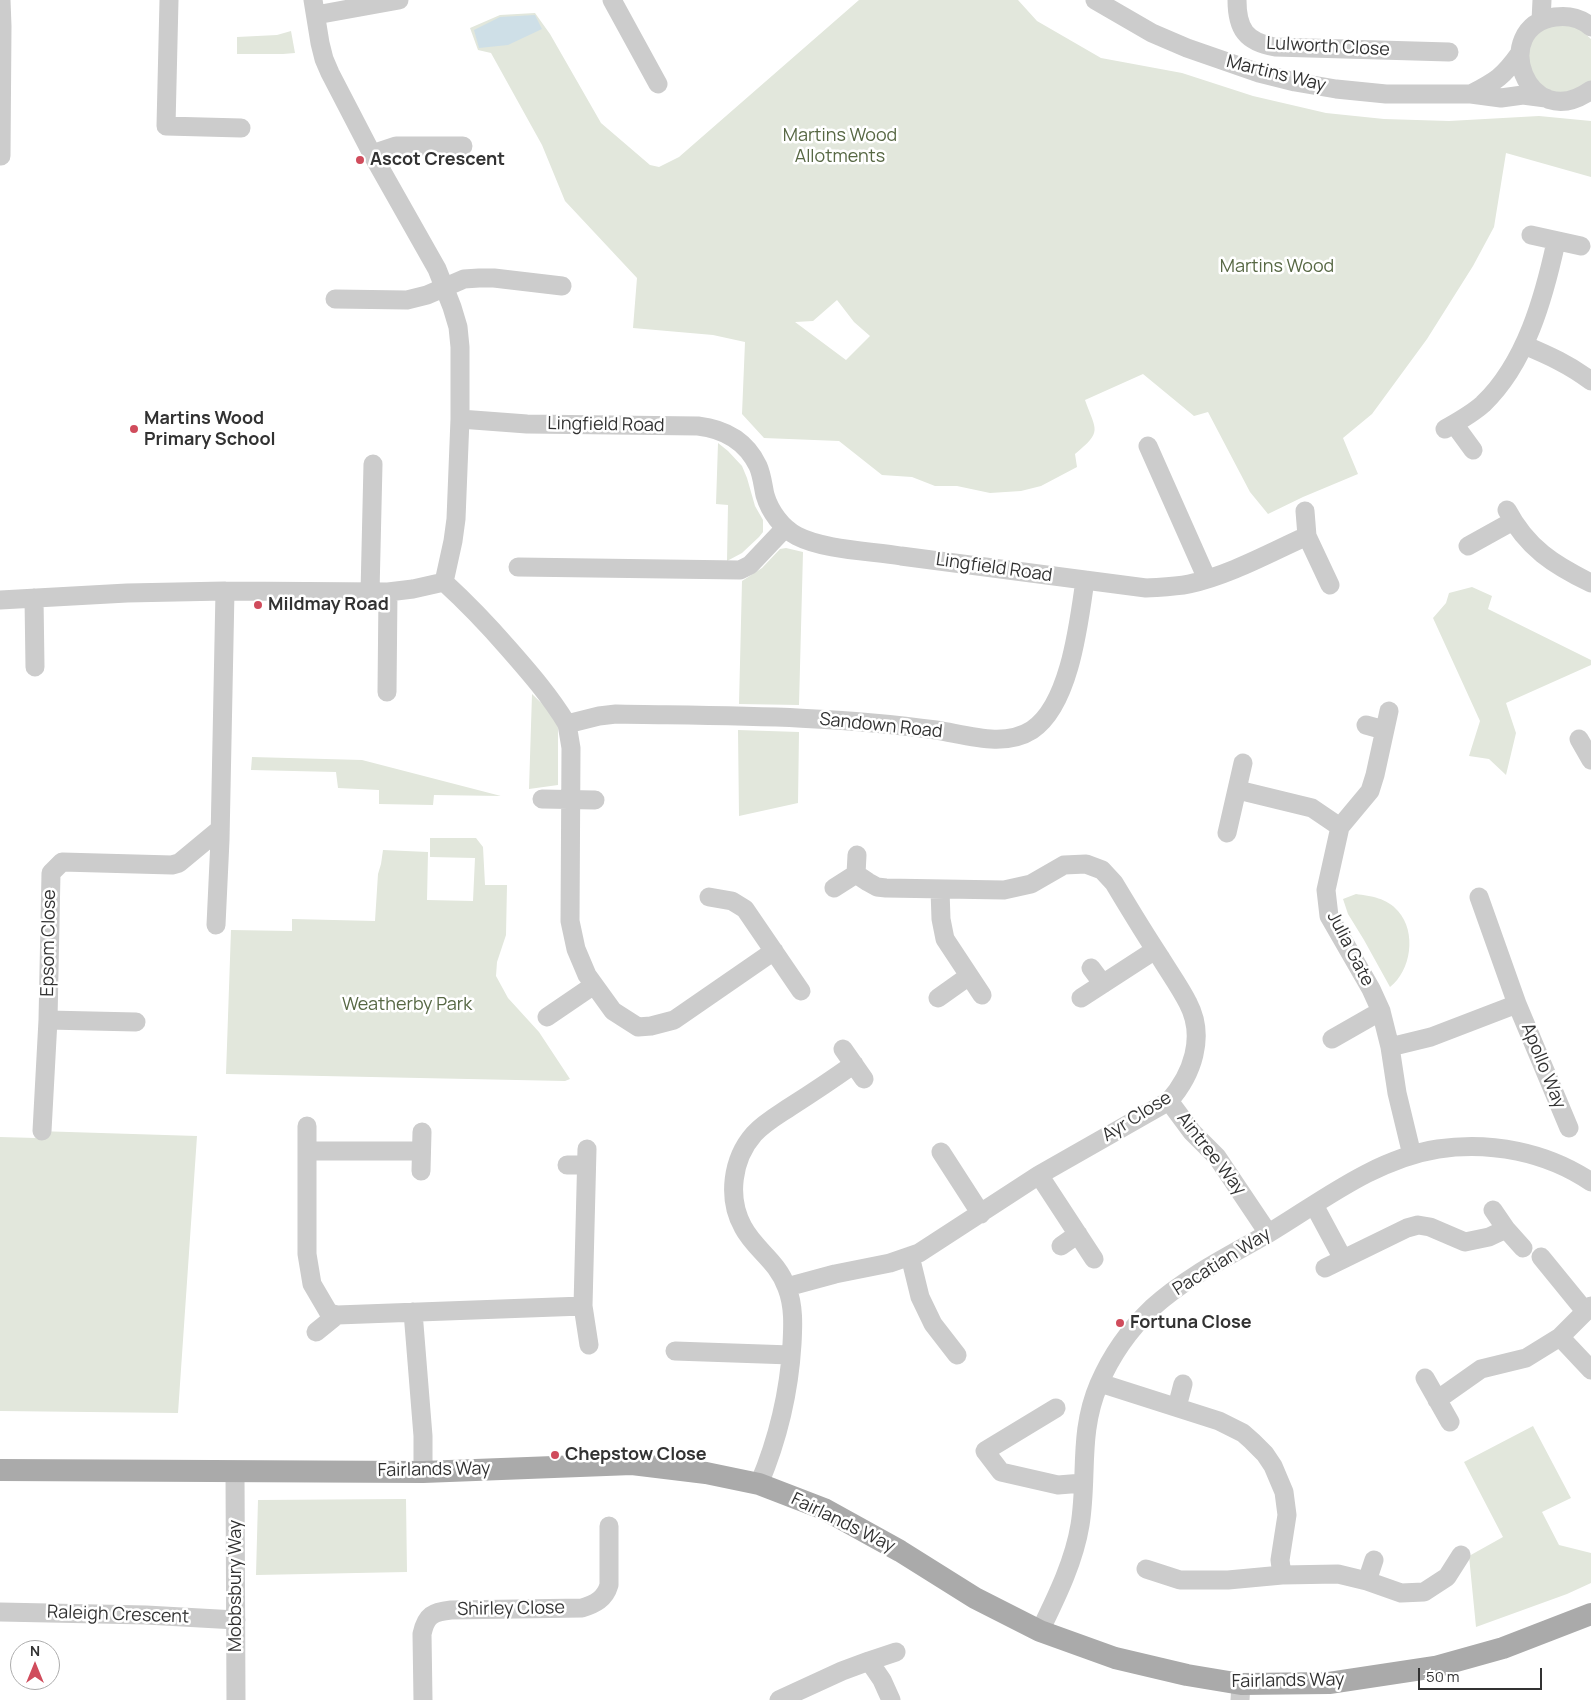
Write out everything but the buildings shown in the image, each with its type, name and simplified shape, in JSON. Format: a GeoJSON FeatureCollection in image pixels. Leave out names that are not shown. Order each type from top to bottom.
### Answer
{"type":"FeatureCollection","features":[{"type":"Feature","properties":{"kind":"main road","name":"Fairlands Way"},"geometry":{"type":"LineString","coordinates":[[0,1470],[423,1472],[632,1464],[706,1473],[759,1484],[824,1510],[900,1552],[975,1598],[1040,1632],[1115,1658],[1187,1675],[1241,1692],[1329,1683],[1435,1667],[1504,1648],[1591,1614]]}},
{"type":"Feature","properties":{"kind":"street"},"geometry":{"type":"LineString","coordinates":[[0,156],[1,0]]}},
{"type":"Feature","properties":{"kind":"street"},"geometry":{"type":"LineString","coordinates":[[169,0],[166,126],[241,128]]}},
{"type":"Feature","properties":{"kind":"street"},"geometry":{"type":"LineString","coordinates":[[399,0],[314,7],[324,59],[372,154],[437,269],[446,288],[458,327],[460,347],[460,419],[456,519],[444,582]]}},
{"type":"Feature","properties":{"kind":"street"},"geometry":{"type":"LineString","coordinates":[[612,0],[658,84]]}},
{"type":"Feature","properties":{"kind":"street","name":"Martins Way"},"geometry":{"type":"LineString","coordinates":[[1095,0],[1152,33],[1187,48],[1259,73],[1296,82],[1363,92],[1424,95],[1471,94],[1501,98],[1522,95],[1558,101],[1570,101],[1588,96]]}},
{"type":"Feature","properties":{"kind":"street","name":"Lulworth Close"},"geometry":{"type":"LineString","coordinates":[[1237,0],[1238,19],[1241,27],[1250,39],[1257,44],[1275,47],[1449,52]]}},
{"type":"Feature","properties":{"kind":"street"},"geometry":{"type":"LineString","coordinates":[[1542,0],[1540,22],[1556,16],[1572,17],[1585,22],[1591,27]]}},
{"type":"Feature","properties":{"kind":"street"},"geometry":{"type":"LineString","coordinates":[[1564,0],[1572,17]]}},
{"type":"Feature","properties":{"kind":"street","name":"Martins Way"},"geometry":{"type":"LineString","coordinates":[[1471,94],[1506,72],[1520,53],[1523,41],[1530,30],[1540,22]]}},
{"type":"Feature","properties":{"kind":"street"},"geometry":{"type":"LineString","coordinates":[[1520,53],[1520,66],[1525,80],[1534,90],[1546,98]]}},
{"type":"Feature","properties":{"kind":"street"},"geometry":{"type":"LineString","coordinates":[[372,154],[396,146],[463,146]]}},
{"type":"Feature","properties":{"kind":"street"},"geometry":{"type":"LineString","coordinates":[[1531,235],[1556,242],[1582,246]]}},
{"type":"Feature","properties":{"kind":"street"},"geometry":{"type":"LineString","coordinates":[[1473,450],[1450,426],[1466,417],[1484,403],[1509,370],[1524,345],[1537,314],[1556,242]]}},
{"type":"Feature","properties":{"kind":"street"},"geometry":{"type":"LineString","coordinates":[[335,299],[407,300],[446,288],[464,280],[478,278],[494,278],[562,286]]}},
{"type":"Feature","properties":{"kind":"street"},"geometry":{"type":"LineString","coordinates":[[1524,345],[1555,358],[1591,381]]}},
{"type":"Feature","properties":{"kind":"street","name":"Lingfield Road"},"geometry":{"type":"LineString","coordinates":[[460,419],[527,424],[698,426],[720,430],[738,441],[749,451],[758,466],[769,504],[785,528],[806,540],[819,544],[1146,588],[1168,587],[1207,579],[1307,536]]}},
{"type":"Feature","properties":{"kind":"street"},"geometry":{"type":"LineString","coordinates":[[1148,446],[1207,579]]}},
{"type":"Feature","properties":{"kind":"street"},"geometry":{"type":"LineString","coordinates":[[373,464],[379,593],[387,692]]}},
{"type":"Feature","properties":{"kind":"street"},"geometry":{"type":"LineString","coordinates":[[1305,511],[1307,536],[1330,584]]}},
{"type":"Feature","properties":{"kind":"street"},"geometry":{"type":"LineString","coordinates":[[1468,546],[1510,516],[1537,550],[1551,562],[1591,582]]}},
{"type":"Feature","properties":{"kind":"street"},"geometry":{"type":"LineString","coordinates":[[518,568],[740,570],[750,565],[785,528]]}},
{"type":"Feature","properties":{"kind":"street","name":"Sandown Road"},"geometry":{"type":"LineString","coordinates":[[567,724],[583,719],[616,714],[828,719],[898,725],[993,739],[1012,738],[1023,735],[1042,722],[1051,712],[1057,700],[1079,624],[1085,580]]}},
{"type":"Feature","properties":{"kind":"street"},"geometry":{"type":"LineString","coordinates":[[0,600],[127,593],[225,591],[379,593],[413,590],[444,582]]}},
{"type":"Feature","properties":{"kind":"street"},"geometry":{"type":"LineString","coordinates":[[444,582],[466,602],[540,684],[567,724],[571,748],[569,799],[570,921],[576,949],[587,975],[613,1011],[638,1027],[674,1020],[774,951]]}},
{"type":"Feature","properties":{"kind":"street"},"geometry":{"type":"LineString","coordinates":[[216,925],[225,591]]}},
{"type":"Feature","properties":{"kind":"street"},"geometry":{"type":"LineString","coordinates":[[34,598],[35,667]]}},
{"type":"Feature","properties":{"kind":"street","name":"Julia Gate"},"geometry":{"type":"LineString","coordinates":[[1389,712],[1370,791],[1340,827],[1326,890],[1329,916],[1371,989],[1381,1011],[1390,1047],[1397,1093],[1412,1155]]}},
{"type":"Feature","properties":{"kind":"street"},"geometry":{"type":"LineString","coordinates":[[1366,725],[1384,730]]}},
{"type":"Feature","properties":{"kind":"street"},"geometry":{"type":"LineString","coordinates":[[1579,739],[1590,757]]}},
{"type":"Feature","properties":{"kind":"street"},"geometry":{"type":"LineString","coordinates":[[1226,833],[1238,790],[1243,763]]}},
{"type":"Feature","properties":{"kind":"street"},"geometry":{"type":"LineString","coordinates":[[1238,790],[1312,808],[1340,827]]}},
{"type":"Feature","properties":{"kind":"street"},"geometry":{"type":"LineString","coordinates":[[542,799],[595,800]]}},
{"type":"Feature","properties":{"kind":"street","name":"Epsom Close"},"geometry":{"type":"LineString","coordinates":[[42,1131],[48,1020],[51,873],[62,862],[172,865],[179,863],[220,829]]}},
{"type":"Feature","properties":{"kind":"street","name":"Ayr Close"},"geometry":{"type":"LineString","coordinates":[[787,1287],[835,1274],[890,1263],[919,1253],[1039,1175],[1169,1101],[1181,1088],[1188,1076],[1194,1053],[1196,1030],[1189,1004],[1114,883],[1102,870],[1086,864],[1064,865],[1031,884],[1017,888],[990,891],[940,890],[878,886],[856,865],[834,888]]}},
{"type":"Feature","properties":{"kind":"street"},"geometry":{"type":"LineString","coordinates":[[940,890],[942,930],[949,946],[982,995]]}},
{"type":"Feature","properties":{"kind":"street"},"geometry":{"type":"LineString","coordinates":[[709,897],[732,901],[746,909],[801,991]]}},
{"type":"Feature","properties":{"kind":"street","name":"Apollo Way"},"geometry":{"type":"LineString","coordinates":[[1479,897],[1517,1004],[1569,1128]]}},
{"type":"Feature","properties":{"kind":"street"},"geometry":{"type":"LineString","coordinates":[[1081,998],[1155,950]]}},
{"type":"Feature","properties":{"kind":"street"},"geometry":{"type":"LineString","coordinates":[[1091,968],[1103,984]]}},
{"type":"Feature","properties":{"kind":"street"},"geometry":{"type":"LineString","coordinates":[[938,998],[969,976]]}},
{"type":"Feature","properties":{"kind":"street"},"geometry":{"type":"LineString","coordinates":[[547,1017],[594,985]]}},
{"type":"Feature","properties":{"kind":"street","name":"Apollo Way"},"geometry":{"type":"LineString","coordinates":[[1390,1047],[1431,1036],[1517,1004]]}},
{"type":"Feature","properties":{"kind":"street"},"geometry":{"type":"LineString","coordinates":[[1332,1039],[1381,1011]]}},
{"type":"Feature","properties":{"kind":"street","name":"Epsom Close"},"geometry":{"type":"LineString","coordinates":[[48,1020],[136,1022]]}},
{"type":"Feature","properties":{"kind":"street"},"geometry":{"type":"LineString","coordinates":[[759,1484],[772,1454],[788,1392],[792,1309],[787,1287],[778,1269],[744,1228],[738,1217],[734,1185],[738,1161],[748,1142],[762,1126],[858,1072],[843,1049]]}},
{"type":"Feature","properties":{"kind":"street","name":"Aintree Way"},"geometry":{"type":"LineString","coordinates":[[1169,1101],[1192,1132],[1217,1157],[1268,1233]]}},
{"type":"Feature","properties":{"kind":"street"},"geometry":{"type":"LineString","coordinates":[[306,1126],[308,1151],[307,1254],[312,1284],[329,1313],[337,1316],[583,1306]]}},
{"type":"Feature","properties":{"kind":"street"},"geometry":{"type":"LineString","coordinates":[[421,1171],[422,1132]]}},
{"type":"Feature","properties":{"kind":"street","name":"Pacatian Way"},"geometry":{"type":"LineString","coordinates":[[1040,1632],[1058,1593],[1076,1545],[1080,1524],[1086,1431],[1100,1383],[1115,1354],[1129,1334],[1152,1309],[1196,1275],[1314,1205],[1375,1170],[1412,1155],[1460,1147],[1500,1148],[1546,1159],[1570,1169],[1591,1182]]}},
{"type":"Feature","properties":{"kind":"street"},"geometry":{"type":"LineString","coordinates":[[308,1151],[421,1151]]}},
{"type":"Feature","properties":{"kind":"street"},"geometry":{"type":"LineString","coordinates":[[941,1152],[981,1214]]}},
{"type":"Feature","properties":{"kind":"street"},"geometry":{"type":"LineString","coordinates":[[567,1165],[586,1157],[583,1306],[590,1345]]}},
{"type":"Feature","properties":{"kind":"street"},"geometry":{"type":"LineString","coordinates":[[1039,1175],[1094,1259]]}},
{"type":"Feature","properties":{"kind":"street"},"geometry":{"type":"LineString","coordinates":[[1314,1205],[1343,1259]]}},
{"type":"Feature","properties":{"kind":"street"},"geometry":{"type":"LineString","coordinates":[[1493,1210],[1506,1230],[1523,1248]]}},
{"type":"Feature","properties":{"kind":"street"},"geometry":{"type":"LineString","coordinates":[[1325,1268],[1418,1225],[1430,1227],[1465,1242],[1489,1237],[1506,1230]]}},
{"type":"Feature","properties":{"kind":"street"},"geometry":{"type":"LineString","coordinates":[[1061,1246],[1078,1234]]}},
{"type":"Feature","properties":{"kind":"street"},"geometry":{"type":"LineString","coordinates":[[910,1256],[920,1297],[933,1324],[957,1355]]}},
{"type":"Feature","properties":{"kind":"street"},"geometry":{"type":"LineString","coordinates":[[1437,1400],[1481,1369],[1526,1358],[1560,1337],[1588,1308],[1540,1257]]}},
{"type":"Feature","properties":{"kind":"street"},"geometry":{"type":"LineString","coordinates":[[413,1312],[423,1436],[423,1472]]}},
{"type":"Feature","properties":{"kind":"street"},"geometry":{"type":"LineString","coordinates":[[316,1332],[337,1316]]}},
{"type":"Feature","properties":{"kind":"street"},"geometry":{"type":"LineString","coordinates":[[1560,1337],[1591,1370]]}},
{"type":"Feature","properties":{"kind":"street"},"geometry":{"type":"LineString","coordinates":[[675,1351],[698,1344],[791,1355]]}},
{"type":"Feature","properties":{"kind":"street"},"geometry":{"type":"LineString","coordinates":[[1425,1378],[1450,1422]]}},
{"type":"Feature","properties":{"kind":"street"},"geometry":{"type":"LineString","coordinates":[[1100,1383],[1219,1421],[1243,1433],[1265,1454],[1273,1466],[1284,1492],[1286,1504],[1287,1515],[1280,1560],[1282,1575]]}},
{"type":"Feature","properties":{"kind":"street"},"geometry":{"type":"LineString","coordinates":[[1177,1407],[1183,1384]]}},
{"type":"Feature","properties":{"kind":"street"},"geometry":{"type":"LineString","coordinates":[[1056,1408],[985,1452],[1001,1472],[1058,1485],[1083,1483]]}},
{"type":"Feature","properties":{"kind":"street","name":"Mobbsbury Way"},"geometry":{"type":"LineString","coordinates":[[235,1472],[236,1700]]}},
{"type":"Feature","properties":{"kind":"street","name":"Shirley Close"},"geometry":{"type":"LineString","coordinates":[[423,1700],[422,1634],[424,1624],[429,1617],[438,1612],[451,1610],[582,1608],[592,1605],[601,1600],[607,1592],[609,1585],[609,1526]]}},
{"type":"Feature","properties":{"kind":"street"},"geometry":{"type":"LineString","coordinates":[[1155,1577],[1180,1580],[1228,1580],[1282,1575],[1338,1574],[1367,1581],[1401,1593],[1424,1592],[1447,1577],[1461,1555]]}},
{"type":"Feature","properties":{"kind":"street"},"geometry":{"type":"LineString","coordinates":[[1367,1581],[1374,1560]]}},
{"type":"Feature","properties":{"kind":"street","name":"Raleigh Crescent"},"geometry":{"type":"LineString","coordinates":[[0,1612],[146,1615],[236,1620]]}},
{"type":"Feature","properties":{"kind":"street"},"geometry":{"type":"LineString","coordinates":[[779,1700],[842,1671],[896,1652]]}},
{"type":"Feature","properties":{"kind":"street"},"geometry":{"type":"LineString","coordinates":[[869,1661],[882,1680],[891,1700]]}},
{"type":"Feature","properties":{"kind":"green space","name":"Martins Wood"},"geometry":{"type":"Polygon","coordinates":[[[859,0],[1018,0],[1037,21],[1101,58],[1182,73],[1253,96],[1326,113],[1384,119],[1449,121],[1539,116],[1591,121],[1591,177],[1506,153],[1494,227],[1473,266],[1427,339],[1372,414],[1343,438],[1358,474],[1268,514],[1250,492],[1208,412],[1194,416],[1143,374],[1085,400],[1095,430],[1090,440],[1075,454],[1077,467],[1041,486],[1021,491],[990,493],[957,486],[935,486],[912,477],[882,475],[839,441],[764,438],[742,414],[745,342],[713,335],[633,328],[637,278],[565,201],[542,145],[491,53],[478,50],[470,28],[500,15],[535,13],[550,34],[601,123],[650,165],[659,167],[679,157],[859,0]],[[837,300],[813,321],[795,322],[846,360],[870,336],[854,322],[837,300]]]}},
{"type":"Feature","properties":{"kind":"green space"},"geometry":{"type":"Polygon","coordinates":[[[1570,25],[1579,28],[1591,39],[1591,85],[1561,100],[1524,73],[1533,36],[1550,26],[1570,25]]]}},
{"type":"Feature","properties":{"kind":"green space"},"geometry":{"type":"Polygon","coordinates":[[[291,31],[295,53],[237,54],[237,37],[277,35],[291,31]]]}},
{"type":"Feature","properties":{"kind":"green space"},"geometry":{"type":"Polygon","coordinates":[[[718,443],[742,466],[755,506],[763,520],[763,532],[759,537],[742,553],[727,561],[728,505],[716,504],[718,443]]]}},
{"type":"Feature","properties":{"kind":"green space"},"geometry":{"type":"Polygon","coordinates":[[[786,548],[803,552],[799,705],[739,704],[742,581],[762,568],[780,549],[786,548]]]}},
{"type":"Feature","properties":{"kind":"green space"},"geometry":{"type":"Polygon","coordinates":[[[1472,587],[1492,596],[1488,609],[1591,660],[1591,665],[1506,703],[1516,733],[1506,775],[1489,759],[1469,756],[1480,721],[1433,618],[1446,603],[1449,593],[1472,587]]]}},
{"type":"Feature","properties":{"kind":"green space"},"geometry":{"type":"Polygon","coordinates":[[[532,694],[558,719],[558,785],[529,789],[532,694]]]}},
{"type":"Feature","properties":{"kind":"green space"},"geometry":{"type":"Polygon","coordinates":[[[738,730],[799,732],[798,803],[739,816],[738,730]]]}},
{"type":"Feature","properties":{"kind":"green space"},"geometry":{"type":"Polygon","coordinates":[[[252,757],[362,760],[501,796],[434,795],[433,805],[379,804],[379,790],[338,788],[336,772],[251,770],[252,757]]]}},
{"type":"Feature","properties":{"kind":"green space","name":"Weatherby Park"},"geometry":{"type":"Polygon","coordinates":[[[430,838],[476,838],[483,847],[485,885],[507,885],[506,935],[497,962],[496,976],[508,998],[539,1032],[570,1079],[565,1081],[226,1074],[231,930],[292,931],[292,919],[375,921],[378,874],[383,850],[428,852],[427,900],[473,901],[475,858],[430,857],[430,838]]]}},
{"type":"Feature","properties":{"kind":"green space"},"geometry":{"type":"Polygon","coordinates":[[[1356,894],[1384,900],[1389,903],[1398,911],[1408,929],[1409,951],[1407,961],[1403,971],[1390,987],[1348,914],[1343,899],[1356,894]]]}},
{"type":"Feature","properties":{"kind":"green space"},"geometry":{"type":"Polygon","coordinates":[[[37,1131],[197,1136],[178,1413],[0,1411],[0,1137],[36,1138],[37,1131]]]}},
{"type":"Feature","properties":{"kind":"green space"},"geometry":{"type":"Polygon","coordinates":[[[1533,1426],[1571,1498],[1542,1512],[1559,1545],[1591,1553],[1591,1583],[1567,1594],[1476,1627],[1469,1556],[1503,1537],[1464,1462],[1533,1426]]]}},
{"type":"Feature","properties":{"kind":"green space"},"geometry":{"type":"Polygon","coordinates":[[[406,1499],[407,1572],[256,1575],[258,1500],[406,1499]]]}},
{"type":"Feature","properties":{"kind":"shaded area"},"geometry":{"type":"Polygon","coordinates":[[[535,15],[542,29],[508,45],[479,48],[474,30],[500,17],[535,15]]]}},
{"type":"Feature","properties":{"kind":"place","name":"Ascot Crescent"},"geometry":{"type":"Point","coordinates":[360,160]}},
{"type":"Feature","properties":{"kind":"place","name":"Martins Wood Primary School"},"geometry":{"type":"Point","coordinates":[134,429]}},
{"type":"Feature","properties":{"kind":"place","name":"Mildmay Road"},"geometry":{"type":"Point","coordinates":[258,605]}},
{"type":"Feature","properties":{"kind":"place","name":"Fortuna Close"},"geometry":{"type":"Point","coordinates":[1120,1323]}},
{"type":"Feature","properties":{"kind":"place","name":"Chepstow Close"},"geometry":{"type":"Point","coordinates":[555,1455]}},
{"type":"Feature","properties":{"kind":"park label","name":"Martins Wood Allotments"},"geometry":{"type":"Point","coordinates":[840,146]}}]}
